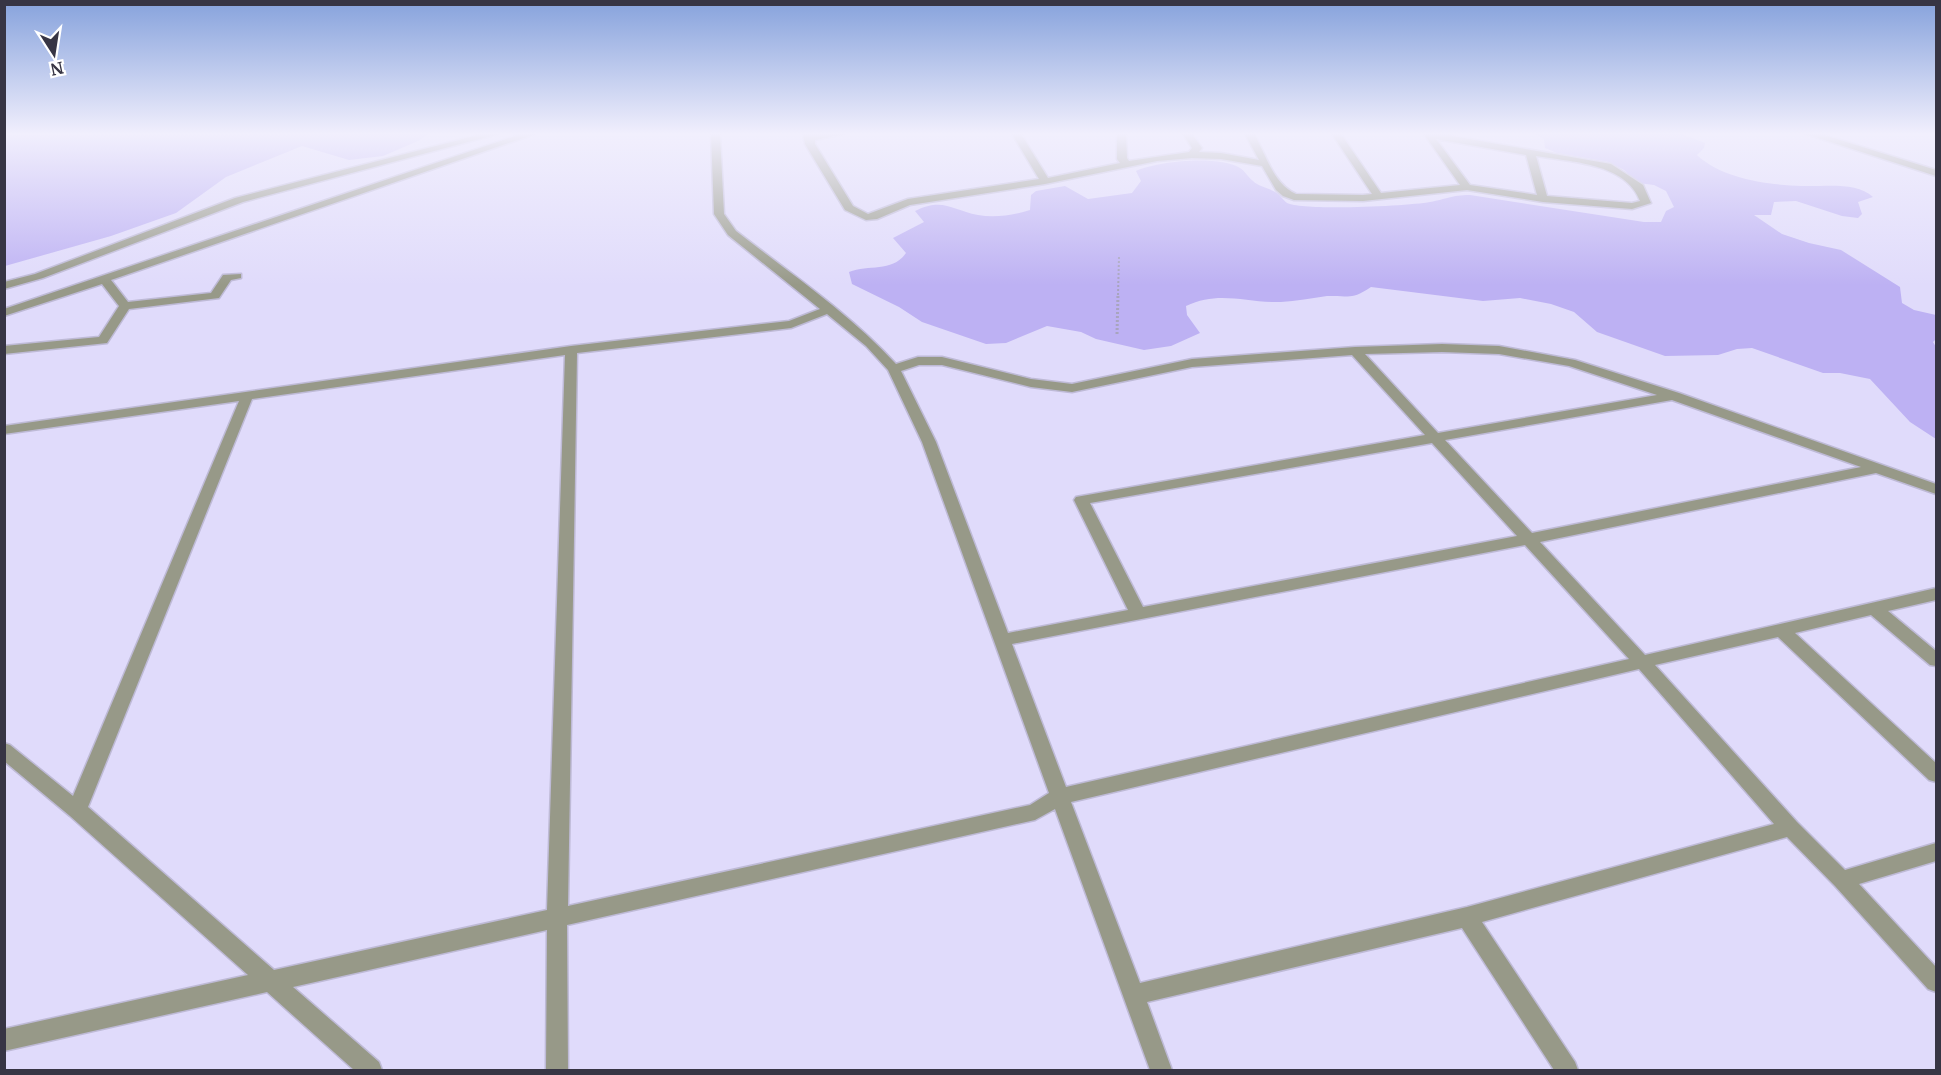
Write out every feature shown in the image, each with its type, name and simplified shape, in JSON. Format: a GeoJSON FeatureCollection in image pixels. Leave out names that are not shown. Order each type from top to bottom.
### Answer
{"type":"FeatureCollection","features":[{"type":"Feature","properties":{"kind":"street"},"geometry":{"type":"LineString","coordinates":[[4,286],[39,276],[239,200],[300,184]]}},
{"type":"Feature","properties":{"kind":"street"},"geometry":{"type":"LineString","coordinates":[[4,313],[383,184]]}},
{"type":"Feature","properties":{"kind":"street"},"geometry":{"type":"LineString","coordinates":[[718,184],[719,214],[732,233],[830,309],[870,343],[894,369],[929,442],[1161,1071]]}},
{"type":"Feature","properties":{"kind":"street"},"geometry":{"type":"LineString","coordinates":[[834,184],[849,208],[866,217],[873,217],[908,202],[1025,184]]}},
{"type":"Feature","properties":{"kind":"street"},"geometry":{"type":"LineString","coordinates":[[1278,184],[1286,195],[1379,197],[1467,187],[1543,199],[1632,206],[1646,203],[1640,187],[1636,184]]}},
{"type":"Feature","properties":{"kind":"street"},"geometry":{"type":"LineString","coordinates":[[1370,184],[1379,197]]}},
{"type":"Feature","properties":{"kind":"street"},"geometry":{"type":"LineString","coordinates":[[1539,184],[1543,199]]}},
{"type":"Feature","properties":{"kind":"street"},"geometry":{"type":"LineString","coordinates":[[125,306],[215,296],[226,277],[237,276]]}},
{"type":"Feature","properties":{"kind":"street"},"geometry":{"type":"LineString","coordinates":[[104,279],[125,306]]}},
{"type":"Feature","properties":{"kind":"street"},"geometry":{"type":"LineString","coordinates":[[4,350],[103,340],[125,306]]}},
{"type":"Feature","properties":{"kind":"street"},"geometry":{"type":"LineString","coordinates":[[4,430],[571,350],[791,324],[830,309]]}},
{"type":"Feature","properties":{"kind":"street"},"geometry":{"type":"LineString","coordinates":[[894,369],[918,361],[942,361],[1031,383],[1072,388],[1192,363],[1355,351],[1442,348],[1499,350],[1571,363],[1674,396],[1936,489]]}},
{"type":"Feature","properties":{"kind":"street"},"geometry":{"type":"LineString","coordinates":[[557,1071],[556,917],[571,350]]}},
{"type":"Feature","properties":{"kind":"street"},"geometry":{"type":"LineString","coordinates":[[1355,351],[1643,663],[1790,828],[1842,880],[1936,982]]}},
{"type":"Feature","properties":{"kind":"street"},"geometry":{"type":"LineString","coordinates":[[77,810],[247,396]]}},
{"type":"Feature","properties":{"kind":"street"},"geometry":{"type":"LineString","coordinates":[[1138,613],[1081,500],[1674,396]]}},
{"type":"Feature","properties":{"kind":"street"},"geometry":{"type":"LineString","coordinates":[[1001,640],[1528,539],[1878,468]]}},
{"type":"Feature","properties":{"kind":"street"},"geometry":{"type":"LineString","coordinates":[[4,1041],[1035,812],[1058,796],[1936,594]]}},
{"type":"Feature","properties":{"kind":"street"},"geometry":{"type":"LineString","coordinates":[[1874,608],[1936,660]]}},
{"type":"Feature","properties":{"kind":"street"},"geometry":{"type":"LineString","coordinates":[[1780,629],[1936,774]]}},
{"type":"Feature","properties":{"kind":"street"},"geometry":{"type":"LineString","coordinates":[[4,750],[77,810],[274,982],[371,1071]]}},
{"type":"Feature","properties":{"kind":"street"},"geometry":{"type":"LineString","coordinates":[[1133,994],[1467,916],[1790,828]]}},
{"type":"Feature","properties":{"kind":"street"},"geometry":{"type":"LineString","coordinates":[[1842,880],[1936,852]]}},
{"type":"Feature","properties":{"kind":"street"},"geometry":{"type":"LineString","coordinates":[[1467,916],[1567,1071]]}},
{"type":"Feature","properties":{"kind":"path"},"geometry":{"type":"LineString","coordinates":[[1117,333],[1119,257]]}},
{"type":"Feature","properties":{"kind":"shaded area"},"geometry":{"type":"Polygon","coordinates":[[[5,184],[216,184],[176,213],[111,236],[5,266],[5,184]]]}},
{"type":"Feature","properties":{"kind":"shaded area"},"geometry":{"type":"Polygon","coordinates":[[[1139,184],[1258,184],[1277,193],[1287,203],[1313,207],[1401,205],[1470,195],[1644,222],[1661,222],[1666,211],[1674,207],[1666,191],[1647,184],[1777,184],[1849,187],[1866,192],[1873,197],[1858,202],[1862,214],[1858,218],[1842,216],[1796,201],[1774,202],[1771,215],[1754,215],[1782,234],[1841,250],[1900,287],[1902,303],[1914,310],[1936,315],[1936,339],[1933,342],[1936,347],[1936,439],[1910,422],[1870,379],[1840,373],[1823,373],[1752,348],[1737,349],[1718,355],[1665,356],[1597,332],[1574,312],[1551,304],[1520,298],[1483,301],[1371,287],[1354,296],[1327,296],[1281,302],[1221,298],[1198,301],[1186,306],[1187,315],[1200,333],[1171,346],[1144,350],[1096,339],[1081,332],[1047,326],[1006,343],[986,344],[922,322],[899,307],[852,284],[849,272],[887,266],[900,259],[906,253],[893,238],[924,222],[915,211],[925,207],[947,206],[984,216],[1011,215],[1030,210],[1031,195],[1036,191],[1065,186],[1088,199],[1132,193],[1139,184]]]}}]}
